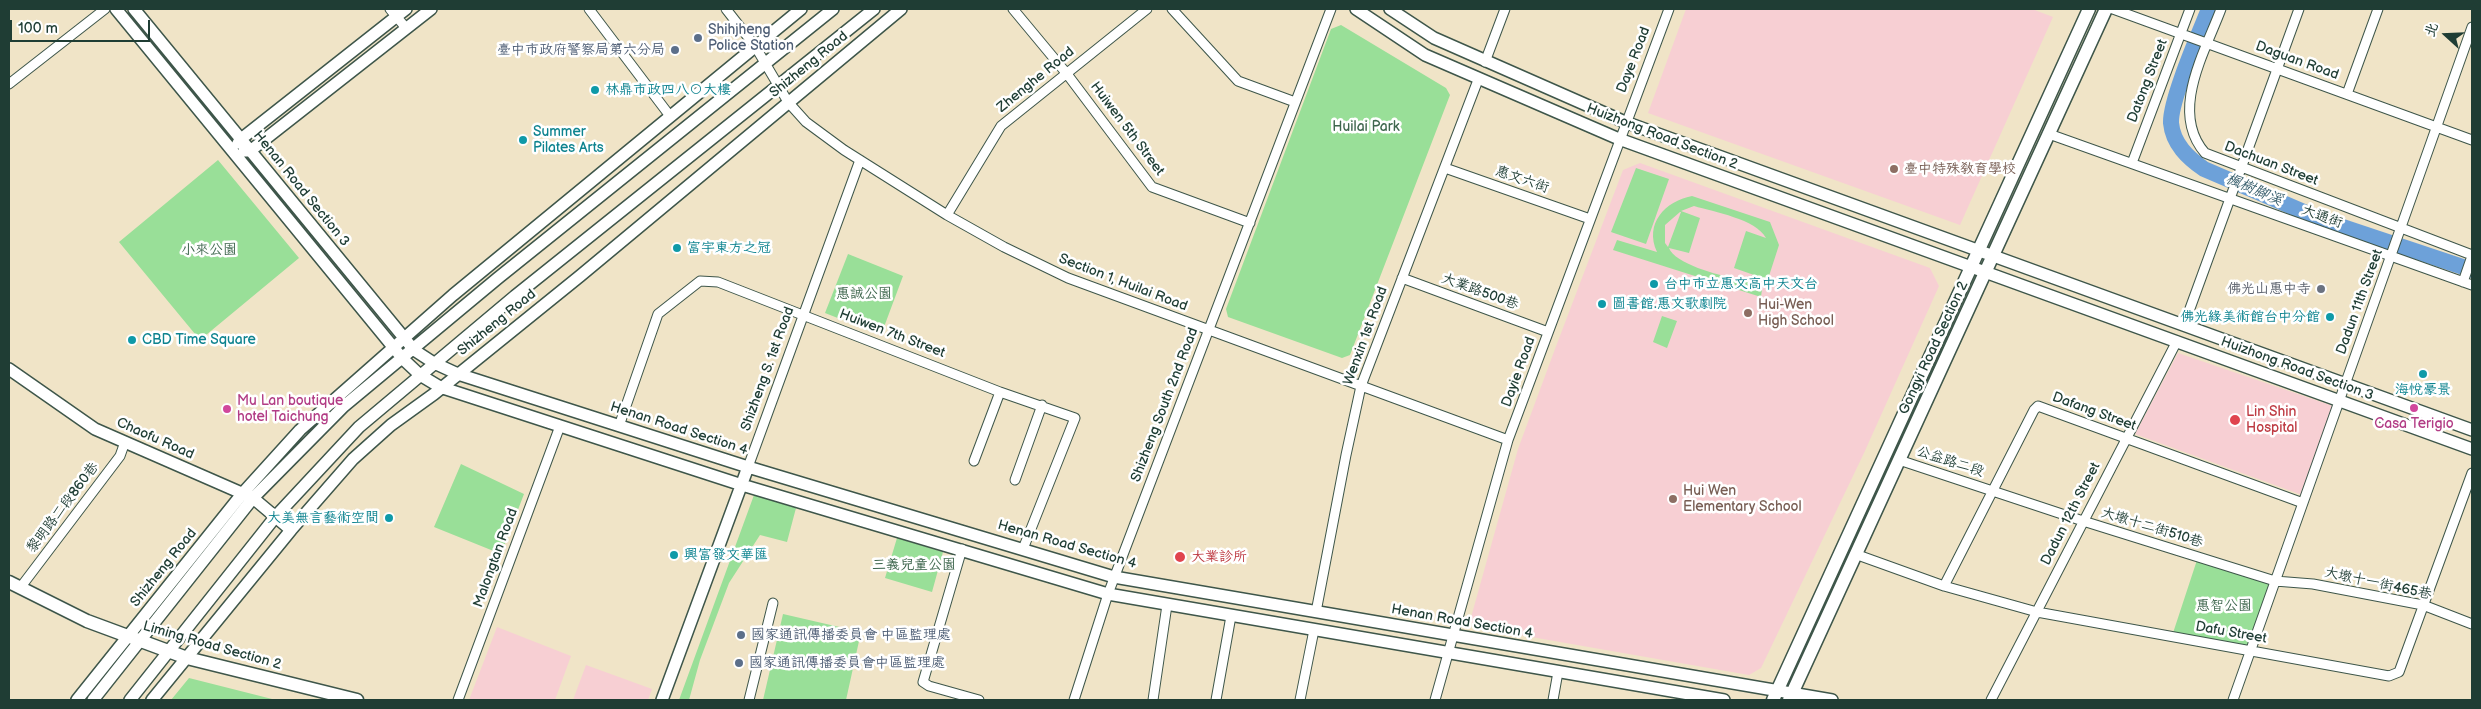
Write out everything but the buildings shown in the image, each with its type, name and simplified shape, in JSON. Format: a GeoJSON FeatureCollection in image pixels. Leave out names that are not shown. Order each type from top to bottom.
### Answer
{"type":"FeatureCollection","features":[{"type":"Feature","properties":{"kind":"main road","name":"Gongyi Road Section 2"},"geometry":{"type":"LineString","coordinates":[[1775,695],[1977,250],[2089,9]]}},
{"type":"Feature","properties":{"kind":"main road","name":"Gongyi Road Section 2"},"geometry":{"type":"LineString","coordinates":[[1791,696],[2106,9]]}},
{"type":"Feature","properties":{"kind":"main road","name":"Liming Road Section 2"},"geometry":{"type":"LineString","coordinates":[[9,582],[87,621],[128,638],[187,658],[357,700]]}},
{"type":"Feature","properties":{"kind":"street"},"geometry":{"type":"LineString","coordinates":[[9,84],[105,9]]}},
{"type":"Feature","properties":{"kind":"street","name":"Henan Road Section 3"},"geometry":{"type":"LineString","coordinates":[[116,9],[403,359]]}},
{"type":"Feature","properties":{"kind":"street","name":"Henan Road Section 3"},"geometry":{"type":"LineString","coordinates":[[134,9],[414,350],[434,363],[458,374]]}},
{"type":"Feature","properties":{"kind":"street"},"geometry":{"type":"LineString","coordinates":[[233,151],[250,151],[431,9]]}},
{"type":"Feature","properties":{"kind":"street"},"geometry":{"type":"LineString","coordinates":[[589,9],[670,116]]}},
{"type":"Feature","properties":{"kind":"street","name":"Section 1, Huilai Road"},"geometry":{"type":"LineString","coordinates":[[726,9],[755,46],[788,102],[806,122],[860,160],[947,215],[1004,247],[1068,278],[1508,440]]}},
{"type":"Feature","properties":{"kind":"street","name":"Shizheng Road"},"geometry":{"type":"LineString","coordinates":[[93,700],[140,642],[248,496],[300,430],[393,346],[801,9]]}},
{"type":"Feature","properties":{"kind":"street","name":"Shizheng Road"},"geometry":{"type":"LineString","coordinates":[[77,700],[248,496],[344,406],[414,350],[498,278],[766,65],[833,9]]}},
{"type":"Feature","properties":{"kind":"street","name":"Shizheng Road"},"geometry":{"type":"LineString","coordinates":[[130,700],[276,516],[359,427],[775,81],[874,9]]}},
{"type":"Feature","properties":{"kind":"street","name":"Shizheng Road"},"geometry":{"type":"LineString","coordinates":[[152,700],[291,530],[353,459],[391,426],[434,394],[440,387],[580,276],[901,9]]}},
{"type":"Feature","properties":{"kind":"street","name":"Huiwen 5th Street"},"geometry":{"type":"LineString","coordinates":[[1014,9],[1067,74],[1152,187],[1250,222]]}},
{"type":"Feature","properties":{"kind":"street","name":"Zhenghe Road"},"geometry":{"type":"LineString","coordinates":[[947,215],[1001,126],[1147,9]]}},
{"type":"Feature","properties":{"kind":"street"},"geometry":{"type":"LineString","coordinates":[[1172,9],[1238,81],[1296,102]]}},
{"type":"Feature","properties":{"kind":"street","name":"Shizheng South 2nd Road"},"geometry":{"type":"LineString","coordinates":[[1074,700],[1114,577],[1331,9]]}},
{"type":"Feature","properties":{"kind":"street","name":"Huizhong Road Section 2"},"geometry":{"type":"LineString","coordinates":[[1356,9],[1425,55],[1478,80],[1619,139],[1970,266]]}},
{"type":"Feature","properties":{"kind":"street","name":"Huizhong Road Section 2"},"geometry":{"type":"LineString","coordinates":[[1390,9],[1434,38],[1625,122],[1993,256]]}},
{"type":"Feature","properties":{"kind":"street"},"geometry":{"type":"LineString","coordinates":[[1485,62],[1505,9]]}},
{"type":"Feature","properties":{"kind":"street","name":"Daye Road"},"geometry":{"type":"LineString","coordinates":[[1625,122],[1669,9]]}},
{"type":"Feature","properties":{"kind":"street","name":"Daguan Road"},"geometry":{"type":"LineString","coordinates":[[2112,9],[2472,140]]}},
{"type":"Feature","properties":{"kind":"street","name":"Datong Street"},"geometry":{"type":"LineString","coordinates":[[2132,163],[2183,34],[2190,9]]}},
{"type":"Feature","properties":{"kind":"street","name":"Dachuan Street"},"geometry":{"type":"LineString","coordinates":[[2221,9],[2206,42],[2191,96],[2189,124],[2193,137],[2205,153],[2239,171],[2472,257]]}},
{"type":"Feature","properties":{"kind":"street"},"geometry":{"type":"LineString","coordinates":[[2184,325],[2299,9]]}},
{"type":"Feature","properties":{"kind":"street"},"geometry":{"type":"LineString","coordinates":[[2347,94],[2378,9]]}},
{"type":"Feature","properties":{"kind":"street"},"geometry":{"type":"LineString","coordinates":[[233,151],[240,139],[397,11],[406,28]]}},
{"type":"Feature","properties":{"kind":"street","name":"Dadun 11th Street"},"geometry":{"type":"LineString","coordinates":[[2233,700],[2472,27]]}},
{"type":"Feature","properties":{"kind":"street","name":"Wenxin 1st Road"},"geometry":{"type":"LineString","coordinates":[[1316,612],[1361,386],[1478,80]]}},
{"type":"Feature","properties":{"kind":"street","name":"Dayie Road"},"geometry":{"type":"LineString","coordinates":[[1453,635],[1508,440],[1625,122]]}},
{"type":"Feature","properties":{"kind":"street","name":"大通街"},"geometry":{"type":"LineString","coordinates":[[2049,134],[2230,195],[2392,255],[2464,279],[2472,286]]}},
{"type":"Feature","properties":{"kind":"street","name":"Shizheng S. 1st Road"},"geometry":{"type":"LineString","coordinates":[[662,700],[860,160]]}},
{"type":"Feature","properties":{"kind":"street","name":"惠文六街"},"geometry":{"type":"LineString","coordinates":[[1445,168],[1590,219]]}},
{"type":"Feature","properties":{"kind":"street","name":"Huizhong Road Section 3"},"geometry":{"type":"LineString","coordinates":[[1993,256],[2472,430]]}},
{"type":"Feature","properties":{"kind":"street"},"geometry":{"type":"LineString","coordinates":[[2464,279],[2472,257]]}},
{"type":"Feature","properties":{"kind":"street","name":"Huizhong Road Section 3"},"geometry":{"type":"LineString","coordinates":[[1970,266],[2472,449]]}},
{"type":"Feature","properties":{"kind":"street","name":"大業路500巷"},"geometry":{"type":"LineString","coordinates":[[1402,278],[1548,332]]}},
{"type":"Feature","properties":{"kind":"street","name":"Huiwen 7th Street"},"geometry":{"type":"LineString","coordinates":[[619,426],[658,314],[700,281],[718,282],[1000,392],[1074,418],[1023,549]]}},
{"type":"Feature","properties":{"kind":"street","name":"Dadun 12th Street"},"geometry":{"type":"LineString","coordinates":[[1991,700],[2177,341]]}},
{"type":"Feature","properties":{"kind":"street"},"geometry":{"type":"LineString","coordinates":[[403,359],[420,375],[440,387],[742,484],[1108,594],[1724,700]]}},
{"type":"Feature","properties":{"kind":"street","name":"Chaofu Road"},"geometry":{"type":"LineString","coordinates":[[9,369],[79,419],[125,442],[248,496],[276,516],[291,530]]}},
{"type":"Feature","properties":{"kind":"street","name":"Henan Road Section 4"},"geometry":{"type":"LineString","coordinates":[[458,374],[748,467],[1114,577],[1453,635],[1775,695],[1832,700]]}},
{"type":"Feature","properties":{"kind":"street"},"geometry":{"type":"LineString","coordinates":[[974,461],[1000,392]]}},
{"type":"Feature","properties":{"kind":"street"},"geometry":{"type":"LineString","coordinates":[[1015,480],[1042,406]]}},
{"type":"Feature","properties":{"kind":"street","name":"Dafang Street"},"geometry":{"type":"LineString","coordinates":[[1944,586],[2034,410],[2038,406],[2303,503]]}},
{"type":"Feature","properties":{"kind":"street","name":"Malongtan Road"},"geometry":{"type":"LineString","coordinates":[[458,700],[560,426]]}},
{"type":"Feature","properties":{"kind":"street","name":"黎明路二段860巷"},"geometry":{"type":"LineString","coordinates":[[20,588],[120,456],[125,442]]}},
{"type":"Feature","properties":{"kind":"street","name":"公益路二段"},"geometry":{"type":"LineString","coordinates":[[1898,460],[1993,491]]}},
{"type":"Feature","properties":{"kind":"street","name":"Dafu Street"},"geometry":{"type":"LineString","coordinates":[[1855,554],[1944,586],[2037,612],[2389,676],[2399,672],[2472,473]]}},
{"type":"Feature","properties":{"kind":"street","name":"大墩十二街510巷"},"geometry":{"type":"LineString","coordinates":[[1993,491],[2275,581]]}},
{"type":"Feature","properties":{"kind":"street"},"geometry":{"type":"LineString","coordinates":[[962,549],[923,682],[929,686],[979,700]]}},
{"type":"Feature","properties":{"kind":"street","name":"大墩十一街465巷"},"geometry":{"type":"LineString","coordinates":[[2275,581],[2313,584],[2422,605],[2472,624]]}},
{"type":"Feature","properties":{"kind":"street"},"geometry":{"type":"LineString","coordinates":[[749,700],[773,604]]}},
{"type":"Feature","properties":{"kind":"street"},"geometry":{"type":"LineString","coordinates":[[1153,700],[1167,605]]}},
{"type":"Feature","properties":{"kind":"street"},"geometry":{"type":"LineString","coordinates":[[1216,700],[1231,616]]}},
{"type":"Feature","properties":{"kind":"street"},"geometry":{"type":"LineString","coordinates":[[1300,700],[1314,630]]}},
{"type":"Feature","properties":{"kind":"street"},"geometry":{"type":"LineString","coordinates":[[1435,700],[1453,635]]}},
{"type":"Feature","properties":{"kind":"street"},"geometry":{"type":"LineString","coordinates":[[1552,700],[1558,672]]}},
{"type":"Feature","properties":{"kind":"shaded area","name":"臺中特殊教育學校"},"geometry":{"type":"Polygon","coordinates":[[[1686,9],[2032,9],[2053,17],[1960,225],[1648,113],[1686,9]]]}},
{"type":"Feature","properties":{"kind":"shaded area"},"geometry":{"type":"Polygon","coordinates":[[[1640,163],[1930,268],[1939,286],[1864,453],[1761,668],[1749,675],[1474,627],[1470,621],[1518,449],[1555,349],[1623,170],[1640,163]]]}},
{"type":"Feature","properties":{"kind":"shaded area","name":"Lin Shin Hospital"},"geometry":{"type":"Polygon","coordinates":[[[2178,353],[2333,406],[2302,495],[2135,434],[2178,353]]]}},
{"type":"Feature","properties":{"kind":"shaded area"},"geometry":{"type":"Polygon","coordinates":[[[497,627],[571,656],[555,700],[469,700],[497,627]]]}},
{"type":"Feature","properties":{"kind":"shaded area"},"geometry":{"type":"Polygon","coordinates":[[[586,665],[652,689],[648,700],[573,700],[586,665]]]}},
{"type":"Feature","properties":{"kind":"green space","name":"Huilai Park"},"geometry":{"type":"Polygon","coordinates":[[[1341,25],[1446,88],[1450,95],[1350,355],[1342,358],[1228,317],[1226,309],[1331,29],[1341,25]]]}},
{"type":"Feature","properties":{"kind":"green space","name":"小來公園"},"geometry":{"type":"Polygon","coordinates":[[[218,160],[299,258],[200,340],[119,242],[218,160]]]}},
{"type":"Feature","properties":{"kind":"green space"},"geometry":{"type":"Polygon","coordinates":[[[1636,168],[1669,179],[1646,244],[1611,232],[1636,168]]]}},
{"type":"Feature","properties":{"kind":"green space"},"geometry":{"type":"Polygon","coordinates":[[[1692,196],[1770,222],[1779,245],[1769,276],[1751,285],[1762,289],[1761,297],[1613,250],[1617,240],[1657,252],[1653,232],[1655,223],[1666,209],[1682,199],[1692,196]],[[1694,206],[1681,211],[1700,218],[1689,253],[1669,248],[1673,254],[1688,264],[1719,275],[1744,278],[1754,275],[1734,268],[1746,231],[1766,238],[1761,231],[1734,217],[1694,206]],[[1681,212],[1665,225],[1665,243],[1668,247],[1681,212]]]}},
{"type":"Feature","properties":{"kind":"green space","name":"惠誠公園"},"geometry":{"type":"Polygon","coordinates":[[[848,254],[903,276],[881,335],[825,313],[848,254]]]}},
{"type":"Feature","properties":{"kind":"green space"},"geometry":{"type":"Polygon","coordinates":[[[1662,316],[1677,321],[1667,348],[1653,342],[1662,316]]]}},
{"type":"Feature","properties":{"kind":"green space"},"geometry":{"type":"Polygon","coordinates":[[[461,464],[524,494],[501,554],[434,527],[461,464]]]}},
{"type":"Feature","properties":{"kind":"green space"},"geometry":{"type":"Polygon","coordinates":[[[754,495],[796,508],[787,542],[760,535],[729,583],[700,660],[689,700],[679,700],[754,495]]]}},
{"type":"Feature","properties":{"kind":"green space","name":"三義兒童公園"},"geometry":{"type":"Polygon","coordinates":[[[897,538],[943,552],[932,592],[885,578],[897,538]]]}},
{"type":"Feature","properties":{"kind":"green space","name":"惠智公園"},"geometry":{"type":"Polygon","coordinates":[[[2198,557],[2275,581],[2250,651],[2172,636],[2198,557]]]}},
{"type":"Feature","properties":{"kind":"green space"},"geometry":{"type":"Polygon","coordinates":[[[783,614],[861,632],[846,700],[763,700],[783,614]]]}},
{"type":"Feature","properties":{"kind":"green space"},"geometry":{"type":"Polygon","coordinates":[[[189,678],[276,700],[171,700],[189,678]]]}},
{"type":"Feature","properties":{"kind":"waterway","name":"楓樹腳溪"},"geometry":{"type":"LineString","coordinates":[[2209,9],[2186,67],[2172,113],[2172,131],[2182,150],[2192,160],[2204,169],[2325,221],[2472,270]]}},
{"type":"Feature","properties":{"kind":"place","name":"Shihjheng Police Station"},"geometry":{"type":"Point","coordinates":[698,38]}},
{"type":"Feature","properties":{"kind":"place","name":"臺中市政府警察局第六分局"},"geometry":{"type":"Point","coordinates":[675,50]}},
{"type":"Feature","properties":{"kind":"place","name":"林鼎市政四八〇大樓"},"geometry":{"type":"Point","coordinates":[595,90]}},
{"type":"Feature","properties":{"kind":"place","name":"Summer Pilates Arts"},"geometry":{"type":"Point","coordinates":[523,140]}},
{"type":"Feature","properties":{"kind":"place","name":"臺中特殊教育學校"},"geometry":{"type":"Point","coordinates":[1894,169]}},
{"type":"Feature","properties":{"kind":"place","name":"富宇東方之冠"},"geometry":{"type":"Point","coordinates":[677,248]}},
{"type":"Feature","properties":{"kind":"place","name":"台中市立惠文高中天文台"},"geometry":{"type":"Point","coordinates":[1654,284]}},
{"type":"Feature","properties":{"kind":"place","name":"佛光山惠中寺"},"geometry":{"type":"Point","coordinates":[2321,289]}},
{"type":"Feature","properties":{"kind":"place","name":"圖書館.惠文歌劇院"},"geometry":{"type":"Point","coordinates":[1602,304]}},
{"type":"Feature","properties":{"kind":"place","name":"Hui-Wen High School"},"geometry":{"type":"Point","coordinates":[1748,313]}},
{"type":"Feature","properties":{"kind":"place","name":"佛光緣美術館台中分館"},"geometry":{"type":"Point","coordinates":[2330,317]}},
{"type":"Feature","properties":{"kind":"place","name":"CBD Time Square"},"geometry":{"type":"Point","coordinates":[132,340]}},
{"type":"Feature","properties":{"kind":"place","name":"海悅豪景"},"geometry":{"type":"Point","coordinates":[2423,374]}},
{"type":"Feature","properties":{"kind":"place","name":"Casa Terigio"},"geometry":{"type":"Point","coordinates":[2414,408]}},
{"type":"Feature","properties":{"kind":"place","name":"Mu Lan boutique hotel Taichung"},"geometry":{"type":"Point","coordinates":[227,409]}},
{"type":"Feature","properties":{"kind":"place","name":"Lin Shin Hospital"},"geometry":{"type":"Point","coordinates":[2235,420]}},
{"type":"Feature","properties":{"kind":"place","name":"Hui Wen Elementary School"},"geometry":{"type":"Point","coordinates":[1673,499]}},
{"type":"Feature","properties":{"kind":"place","name":"大美無言藝術空間"},"geometry":{"type":"Point","coordinates":[389,518]}},
{"type":"Feature","properties":{"kind":"place","name":"興富發文華匯"},"geometry":{"type":"Point","coordinates":[674,555]}},
{"type":"Feature","properties":{"kind":"place","name":"大業診所"},"geometry":{"type":"Point","coordinates":[1180,557]}},
{"type":"Feature","properties":{"kind":"place","name":"國家通訊傳播委員會 中區監理處"},"geometry":{"type":"Point","coordinates":[741,635]}},
{"type":"Feature","properties":{"kind":"place","name":"國家通訊傳播委員會中區監理處"},"geometry":{"type":"Point","coordinates":[739,663]}}]}
